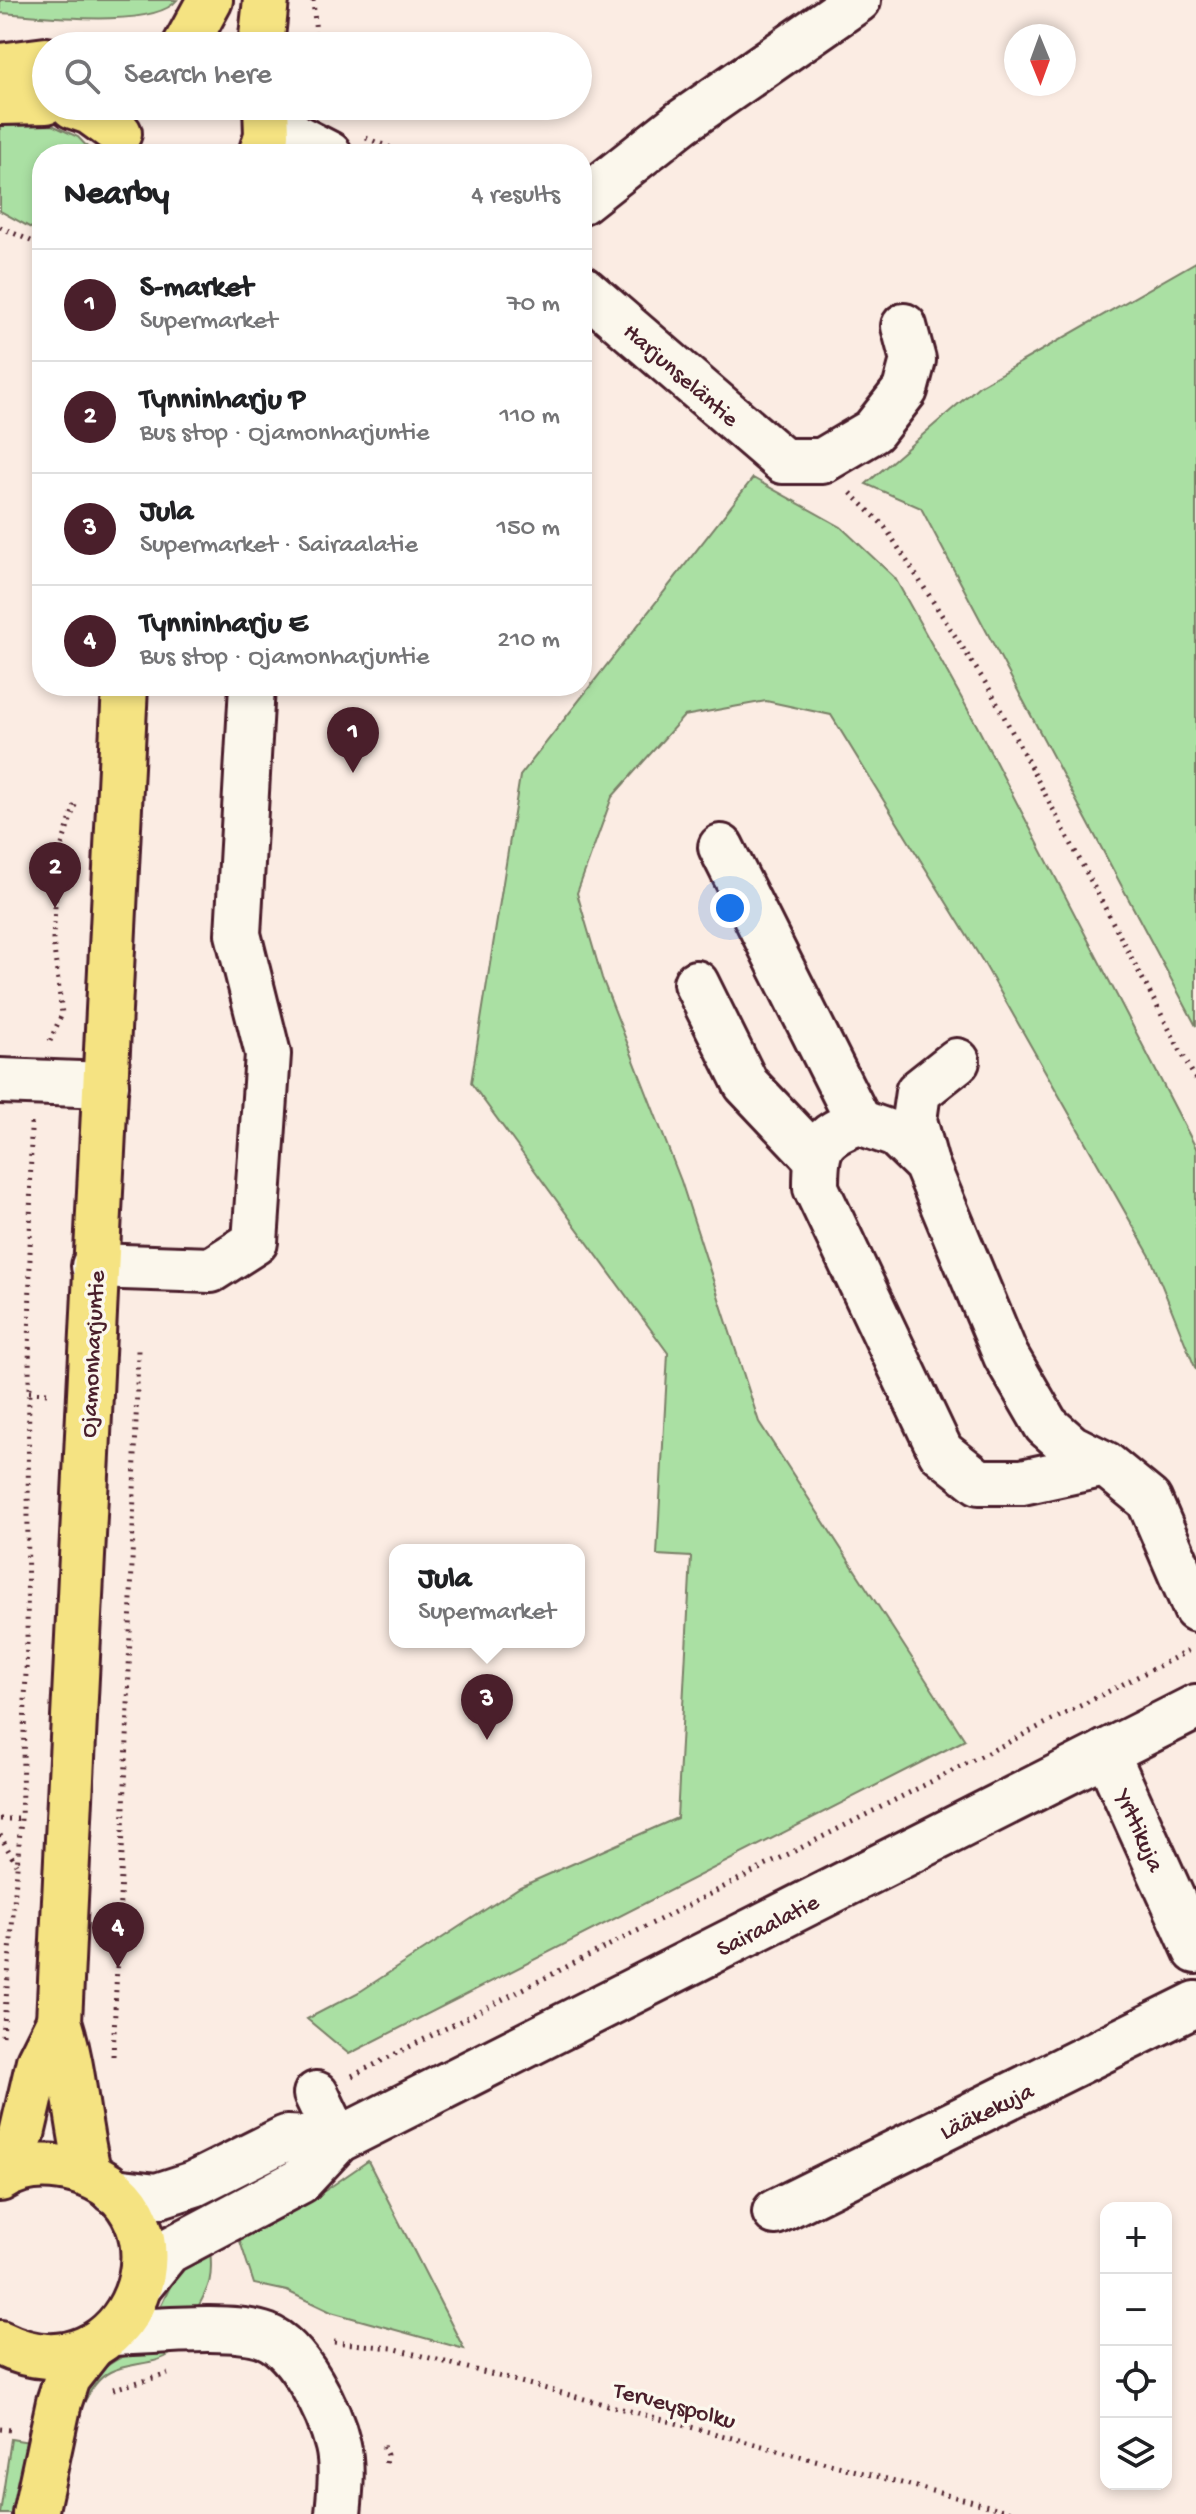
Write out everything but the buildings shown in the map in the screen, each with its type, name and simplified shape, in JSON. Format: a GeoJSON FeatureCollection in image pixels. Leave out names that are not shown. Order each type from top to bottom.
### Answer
{"type":"FeatureCollection","features":[{"type":"Feature","properties":{"kind":"main road"},"geometry":{"type":"LineString","coordinates":[[193,32],[210,0]]}},
{"type":"Feature","properties":{"kind":"main road"},"geometry":{"type":"LineString","coordinates":[[263,32],[266,0]]}},
{"type":"Feature","properties":{"kind":"main road"},"geometry":{"type":"LineString","coordinates":[[0,66],[32,62]]}},
{"type":"Feature","properties":{"kind":"main road"},"geometry":{"type":"LineString","coordinates":[[0,102],[32,101]]}},
{"type":"Feature","properties":{"kind":"main road"},"geometry":{"type":"LineString","coordinates":[[103,120],[121,131]]}},
{"type":"Feature","properties":{"kind":"main road","name":"Ojamonharjuntie"},"geometry":{"type":"LineString","coordinates":[[102,2183],[72,2097],[72,2060],[59,2021],[125,696]]}},
{"type":"Feature","properties":{"kind":"main road","name":"Ojamonharjuntie"},"geometry":{"type":"LineString","coordinates":[[2,2178],[22,2134],[39,2061],[59,2021]]}},
{"type":"Feature","properties":{"kind":"main road"},"geometry":{"type":"LineString","coordinates":[[2,2178],[31,2167],[45,2166],[102,2183],[130,2210],[140,2233],[145,2258],[142,2283],[131,2310],[67,2378],[35,2514]]}},
{"type":"Feature","properties":{"kind":"main road"},"geometry":{"type":"LineString","coordinates":[[0,2343],[18,2351],[45,2356],[69,2355],[102,2340]]}},
{"type":"Feature","properties":{"kind":"street"},"geometry":{"type":"LineString","coordinates":[[592,193],[682,122],[858,0]]}},
{"type":"Feature","properties":{"kind":"street"},"geometry":{"type":"LineString","coordinates":[[265,125],[296,137],[345,144]]}},
{"type":"Feature","properties":{"kind":"street","name":"Harjunseläntie"},"geometry":{"type":"LineString","coordinates":[[592,296],[802,461]]}},
{"type":"Feature","properties":{"kind":"street"},"geometry":{"type":"LineString","coordinates":[[802,461],[873,431],[905,390],[913,360],[904,326]]}},
{"type":"Feature","properties":{"kind":"street"},"geometry":{"type":"LineString","coordinates":[[94,1266],[211,1270],[255,1242],[268,1054],[238,934],[251,696]]}},
{"type":"Feature","properties":{"kind":"street"},"geometry":{"type":"LineString","coordinates":[[721,847],[859,1122]]}},
{"type":"Feature","properties":{"kind":"street"},"geometry":{"type":"LineString","coordinates":[[696,983],[746,1084],[816,1158]]}},
{"type":"Feature","properties":{"kind":"street"},"geometry":{"type":"LineString","coordinates":[[957,1061],[918,1092],[914,1120],[926,1164],[1006,1356],[1046,1425],[1071,1447],[1105,1464],[1149,1500],[1196,1609]]}},
{"type":"Feature","properties":{"kind":"street"},"geometry":{"type":"LineString","coordinates":[[16,1082],[106,1085]]}},
{"type":"Feature","properties":{"kind":"street"},"geometry":{"type":"LineString","coordinates":[[926,1164],[896,1135],[859,1122],[830,1133],[816,1158],[816,1188],[941,1452],[979,1482],[1022,1482],[1105,1464]]}},
{"type":"Feature","properties":{"kind":"street","name":"Sairaalatie"},"geometry":{"type":"LineString","coordinates":[[142,2283],[168,2251],[300,2181],[338,2140],[1196,1707]]}},
{"type":"Feature","properties":{"kind":"street","name":"Yrttikuja"},"geometry":{"type":"LineString","coordinates":[[1106,1752],[1196,1951]]}},
{"type":"Feature","properties":{"kind":"street","name":"Lääkekuja"},"geometry":{"type":"LineString","coordinates":[[775,2212],[1196,2004]]}},
{"type":"Feature","properties":{"kind":"street"},"geometry":{"type":"LineString","coordinates":[[316,2094],[338,2140]]}},
{"type":"Feature","properties":{"kind":"street","name":"Sairaalatie"},"geometry":{"type":"LineString","coordinates":[[102,2183],[157,2196],[194,2184],[286,2138],[338,2140]]}},
{"type":"Feature","properties":{"kind":"street"},"geometry":{"type":"LineString","coordinates":[[102,2340],[207,2330],[265,2335],[292,2353],[317,2395],[338,2447],[338,2514]]}},
{"type":"Feature","properties":{"kind":"path"},"geometry":{"type":"LineString","coordinates":[[313,0],[316,32]]}},
{"type":"Feature","properties":{"kind":"path"},"geometry":{"type":"LineString","coordinates":[[0,227],[32,241]]}},
{"type":"Feature","properties":{"kind":"path"},"geometry":{"type":"LineString","coordinates":[[802,461],[885,527],[990,690],[1196,1080]]}},
{"type":"Feature","properties":{"kind":"path"},"geometry":{"type":"LineString","coordinates":[[2,2043],[21,1819],[27,1642],[16,1082],[62,1014],[53,940],[58,857],[76,801]]}},
{"type":"Feature","properties":{"kind":"path"},"geometry":{"type":"LineString","coordinates":[[113,2068],[138,1340]]}},
{"type":"Feature","properties":{"kind":"path"},"geometry":{"type":"LineString","coordinates":[[316,2094],[1196,1647]]}},
{"type":"Feature","properties":{"kind":"path"},"geometry":{"type":"LineString","coordinates":[[0,1819],[21,1819]]}},
{"type":"Feature","properties":{"kind":"path"},"geometry":{"type":"LineString","coordinates":[[0,1835],[17,1865]]}},
{"type":"Feature","properties":{"kind":"path","name":"Terveyspolku"},"geometry":{"type":"LineString","coordinates":[[319,2340],[392,2348],[1019,2514]]}},
{"type":"Feature","properties":{"kind":"green space"},"geometry":{"type":"Polygon","coordinates":[[[0,0],[177,0],[164,9],[145,15],[66,18],[0,13],[0,0]]]}},
{"type":"Feature","properties":{"kind":"green space"},"geometry":{"type":"Polygon","coordinates":[[[52,125],[78,137],[85,144],[32,144],[32,229],[0,211],[0,126],[52,125]]]}},
{"type":"Feature","properties":{"kind":"green space"},"geometry":{"type":"Polygon","coordinates":[[[1196,262],[1196,1026],[921,508],[866,484],[979,386],[1196,262]]]}},
{"type":"Feature","properties":{"kind":"green space"},"geometry":{"type":"Polygon","coordinates":[[[753,478],[841,527],[895,578],[977,726],[1196,1148],[1196,1370],[1150,1256],[985,965],[831,715],[766,701],[684,716],[612,797],[577,893],[602,978],[681,1181],[759,1422],[965,1740],[349,2054],[307,2019],[361,1991],[520,1887],[677,1818],[691,1557],[657,1555],[668,1353],[471,1083],[520,776],[583,696],[592,696],[592,684],[753,478]]]}},
{"type":"Feature","properties":{"kind":"green space"},"geometry":{"type":"Polygon","coordinates":[[[368,2161],[464,2349],[331,2312],[287,2291],[254,2284],[239,2238],[326,2190],[368,2161]]]}},
{"type":"Feature","properties":{"kind":"green space"},"geometry":{"type":"Polygon","coordinates":[[[209,2241],[210,2281],[192,2317],[157,2314],[177,2272],[209,2241]]]}},
{"type":"Feature","properties":{"kind":"green space"},"geometry":{"type":"Polygon","coordinates":[[[180,2347],[154,2361],[119,2368],[104,2375],[79,2411],[77,2399],[110,2364],[132,2354],[180,2347]]]}},
{"type":"Feature","properties":{"kind":"green space"},"geometry":{"type":"Polygon","coordinates":[[[11,2439],[36,2443],[21,2514],[0,2514],[11,2439]]]}},
{"type":"Feature","properties":{"kind":"place","name":"S-market"},"geometry":{"type":"Point","coordinates":[353,773]}},
{"type":"Feature","properties":{"kind":"place","name":"Tynninharju P"},"geometry":{"type":"Point","coordinates":[55,908]}},
{"type":"Feature","properties":{"kind":"place","name":"Jula"},"geometry":{"type":"Point","coordinates":[487,1740]}},
{"type":"Feature","properties":{"kind":"place","name":"Tynninharju E"},"geometry":{"type":"Point","coordinates":[118,1968]}}]}
